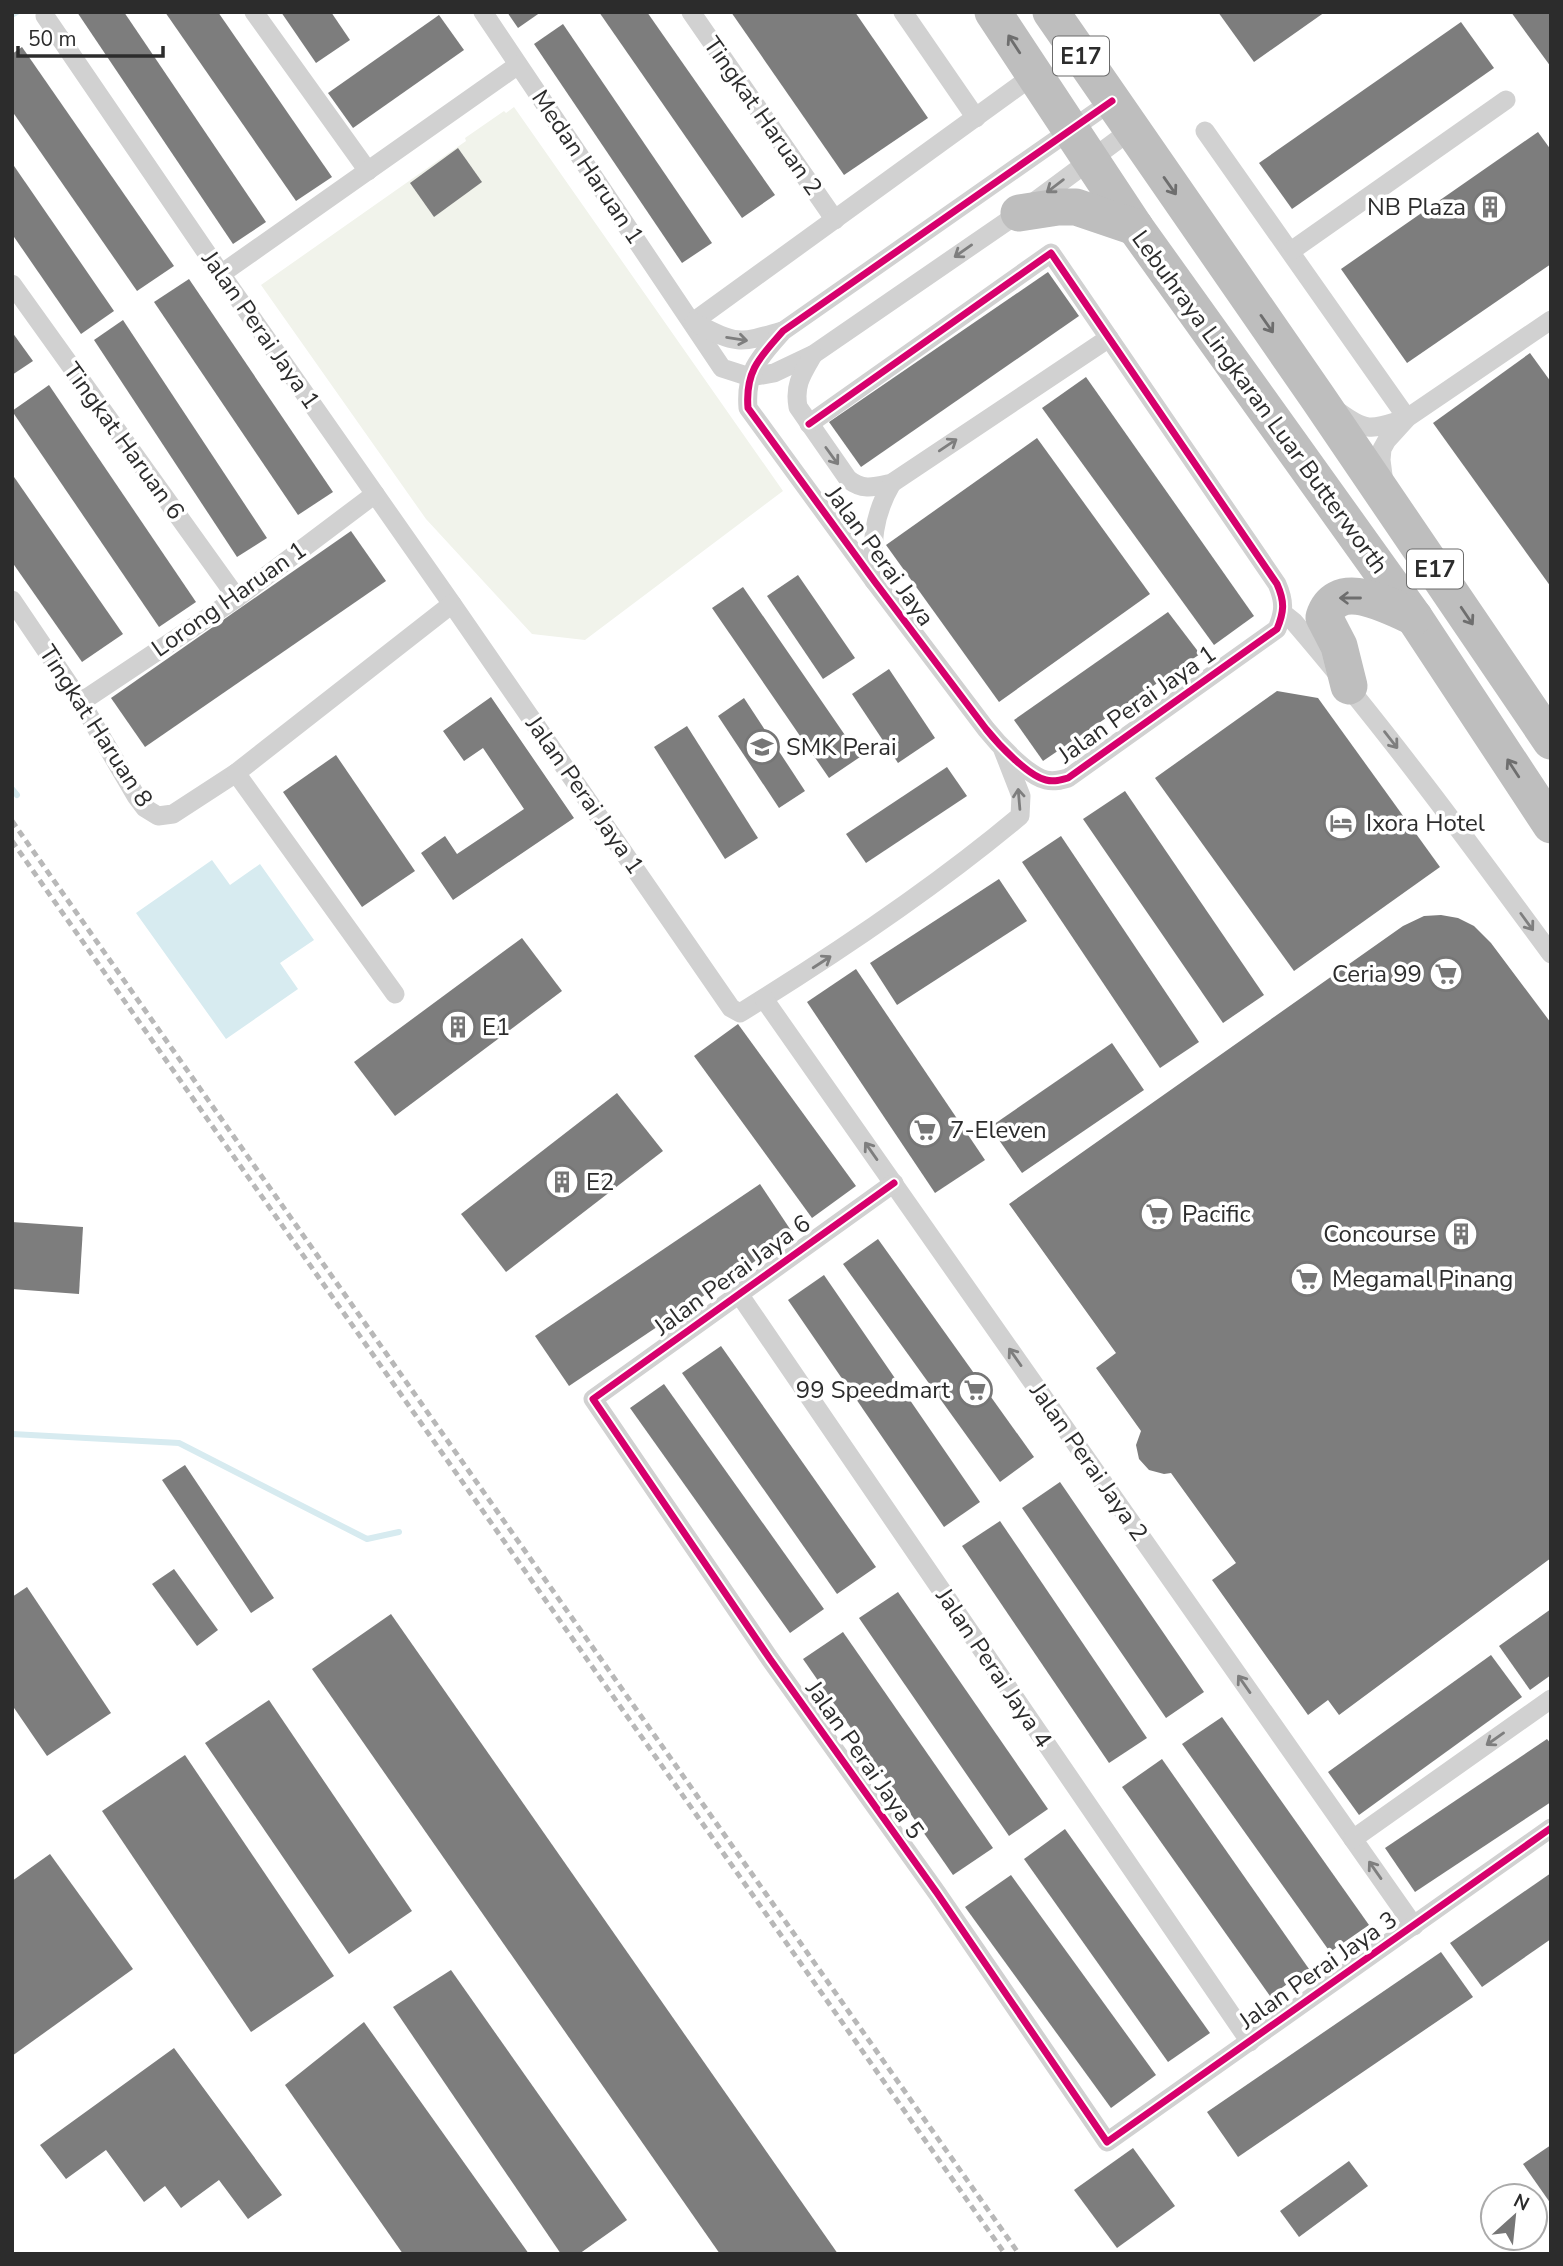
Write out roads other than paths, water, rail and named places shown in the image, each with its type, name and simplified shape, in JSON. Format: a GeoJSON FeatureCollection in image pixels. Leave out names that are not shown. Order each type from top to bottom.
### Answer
{"type":"FeatureCollection","features":[{"type":"Feature","properties":{"kind":"highway","name":"Lebuhraya Lingkaran Luar Butterworth"},"geometry":{"type":"LineString","coordinates":[[993,12],[1135,227],[1414,617],[1551,825]]}},
{"type":"Feature","properties":{"kind":"highway","name":"Lebuhraya Lingkaran Luar Butterworth"},"geometry":{"type":"LineString","coordinates":[[1051,12],[1551,741]]}},
{"type":"Feature","properties":{"kind":"highway"},"geometry":{"type":"LineString","coordinates":[[1019,213],[1076,206],[1135,227]]}},
{"type":"Feature","properties":{"kind":"highway"},"geometry":{"type":"LineString","coordinates":[[1349,686],[1339,646],[1324,617],[1328,605],[1338,597],[1353,596],[1374,600],[1414,617]]}},
{"type":"Feature","properties":{"kind":"street"},"geometry":{"type":"LineString","coordinates":[[254,12],[368,171]]}},
{"type":"Feature","properties":{"kind":"street","name":"Medan Haruan 1"},"geometry":{"type":"LineString","coordinates":[[482,12],[722,368]]}},
{"type":"Feature","properties":{"kind":"street","name":"Tingkat Haruan 2"},"geometry":{"type":"LineString","coordinates":[[691,12],[835,220]]}},
{"type":"Feature","properties":{"kind":"street"},"geometry":{"type":"LineString","coordinates":[[903,12],[976,118]]}},
{"type":"Feature","properties":{"kind":"street","name":"Jalan Perai Jaya 1"},"geometry":{"type":"LineString","coordinates":[[45,16],[731,1008],[740,1013],[848,944],[1020,816],[1021,796],[1002,749]]}},
{"type":"Feature","properties":{"kind":"street"},"geometry":{"type":"LineString","coordinates":[[221,274],[518,65]]}},
{"type":"Feature","properties":{"kind":"street"},"geometry":{"type":"LineString","coordinates":[[1034,75],[693,322],[720,335],[746,342],[783,331],[1082,145],[1121,115]]}},
{"type":"Feature","properties":{"kind":"street"},"geometry":{"type":"LineString","coordinates":[[1291,251],[1506,100]]}},
{"type":"Feature","properties":{"kind":"street"},"geometry":{"type":"LineString","coordinates":[[722,368],[750,377],[774,373],[814,354],[1019,213],[1082,145],[1121,115]]}},
{"type":"Feature","properties":{"kind":"street"},"geometry":{"type":"LineString","coordinates":[[1205,131],[1407,418]]}},
{"type":"Feature","properties":{"kind":"street"},"geometry":{"type":"LineString","coordinates":[[809,424],[1051,253],[1277,584],[1283,598],[1284,614],[1349,686],[1449,815],[1551,954]]}},
{"type":"Feature","properties":{"kind":"street","name":"Tingkat Haruan 6"},"geometry":{"type":"LineString","coordinates":[[12,284],[237,598]]}},
{"type":"Feature","properties":{"kind":"street"},"geometry":{"type":"LineString","coordinates":[[1385,496],[1382,449],[1407,418],[1551,320]]}},
{"type":"Feature","properties":{"kind":"street"},"geometry":{"type":"LineString","coordinates":[[748,408],[750,377],[758,359],[783,331]]}},
{"type":"Feature","properties":{"kind":"street"},"geometry":{"type":"LineString","coordinates":[[814,354],[798,380],[798,407],[848,479],[857,486],[867,488],[892,483],[1109,338]]}},
{"type":"Feature","properties":{"kind":"street","name":"Jalan Perai Jaya"},"geometry":{"type":"LineString","coordinates":[[722,368],[874,582],[1002,749]]}},
{"type":"Feature","properties":{"kind":"street"},"geometry":{"type":"LineString","coordinates":[[1318,398],[1363,427],[1374,429],[1407,418]]}},
{"type":"Feature","properties":{"kind":"street"},"geometry":{"type":"LineString","coordinates":[[874,582],[874,527],[882,501],[892,483]]}},
{"type":"Feature","properties":{"kind":"street","name":"Lorong Haruan 1"},"geometry":{"type":"LineString","coordinates":[[81,702],[237,598],[375,494]]}},
{"type":"Feature","properties":{"kind":"street","name":"Tingkat Haruan 8"},"geometry":{"type":"LineString","coordinates":[[12,600],[81,702],[145,808],[158,816],[173,814],[236,773]]}},
{"type":"Feature","properties":{"kind":"street"},"geometry":{"type":"LineString","coordinates":[[395,994],[236,773],[452,604]]}},
{"type":"Feature","properties":{"kind":"street","name":"Jalan Perai Jaya 1"},"geometry":{"type":"LineString","coordinates":[[1002,749],[1042,779],[1054,781],[1068,778],[1277,629],[1284,614]]}},
{"type":"Feature","properties":{"kind":"street","name":"Jalan Perai Jaya 2"},"geometry":{"type":"LineString","coordinates":[[764,999],[1414,1926]]}},
{"type":"Feature","properties":{"kind":"street","name":"Jalan Perai Jaya 6"},"geometry":{"type":"LineString","coordinates":[[593,1399],[894,1183]]}},
{"type":"Feature","properties":{"kind":"street","name":"Jalan Perai Jaya 4"},"geometry":{"type":"LineString","coordinates":[[739,1294],[1250,2042]]}},
{"type":"Feature","properties":{"kind":"street","name":"Jalan Perai Jaya 5"},"geometry":{"type":"LineString","coordinates":[[593,1399],[770,1659],[937,1893],[1107,2142]]}},
{"type":"Feature","properties":{"kind":"street"},"geometry":{"type":"LineString","coordinates":[[1353,1839],[1551,1699]]}},
{"type":"Feature","properties":{"kind":"street","name":"Jalan Perai Jaya 3"},"geometry":{"type":"LineString","coordinates":[[1107,2142],[1551,1828]]}},
{"type":"Feature","properties":{"kind":"waterway"},"geometry":{"type":"LineString","coordinates":[[12,15],[17,12]]}},
{"type":"Feature","properties":{"kind":"waterway"},"geometry":{"type":"LineString","coordinates":[[12,789],[17,795]]}},
{"type":"Feature","properties":{"kind":"waterway"},"geometry":{"type":"LineString","coordinates":[[12,1434],[179,1443],[367,1539],[399,1532]]}},
{"type":"Feature","properties":{"kind":"railway"},"geometry":{"type":"LineString","coordinates":[[12,821],[1019,2254]]}},
{"type":"Feature","properties":{"kind":"railway"},"geometry":{"type":"LineString","coordinates":[[12,841],[1005,2254]]}},
{"type":"Feature","properties":{"kind":"place","name":"NB Plaza"},"geometry":{"type":"Point","coordinates":[1490,207]}},
{"type":"Feature","properties":{"kind":"place","name":"SMK Perai"},"geometry":{"type":"Point","coordinates":[762,747]}},
{"type":"Feature","properties":{"kind":"place","name":"Ixora Hotel"},"geometry":{"type":"Point","coordinates":[1341,823]}},
{"type":"Feature","properties":{"kind":"place","name":"Ceria 99"},"geometry":{"type":"Point","coordinates":[1446,974]}},
{"type":"Feature","properties":{"kind":"place","name":"E1"},"geometry":{"type":"Point","coordinates":[458,1027]}},
{"type":"Feature","properties":{"kind":"place","name":"7-Eleven"},"geometry":{"type":"Point","coordinates":[925,1130]}},
{"type":"Feature","properties":{"kind":"place","name":"E2"},"geometry":{"type":"Point","coordinates":[562,1182]}},
{"type":"Feature","properties":{"kind":"place","name":"Pacific"},"geometry":{"type":"Point","coordinates":[1157,1214]}},
{"type":"Feature","properties":{"kind":"place","name":"Concourse"},"geometry":{"type":"Point","coordinates":[1461,1234]}},
{"type":"Feature","properties":{"kind":"place","name":"Megamal Pinang"},"geometry":{"type":"Point","coordinates":[1307,1279]}},
{"type":"Feature","properties":{"kind":"place","name":"99 Speedmart"},"geometry":{"type":"Point","coordinates":[975,1390]}}]}
